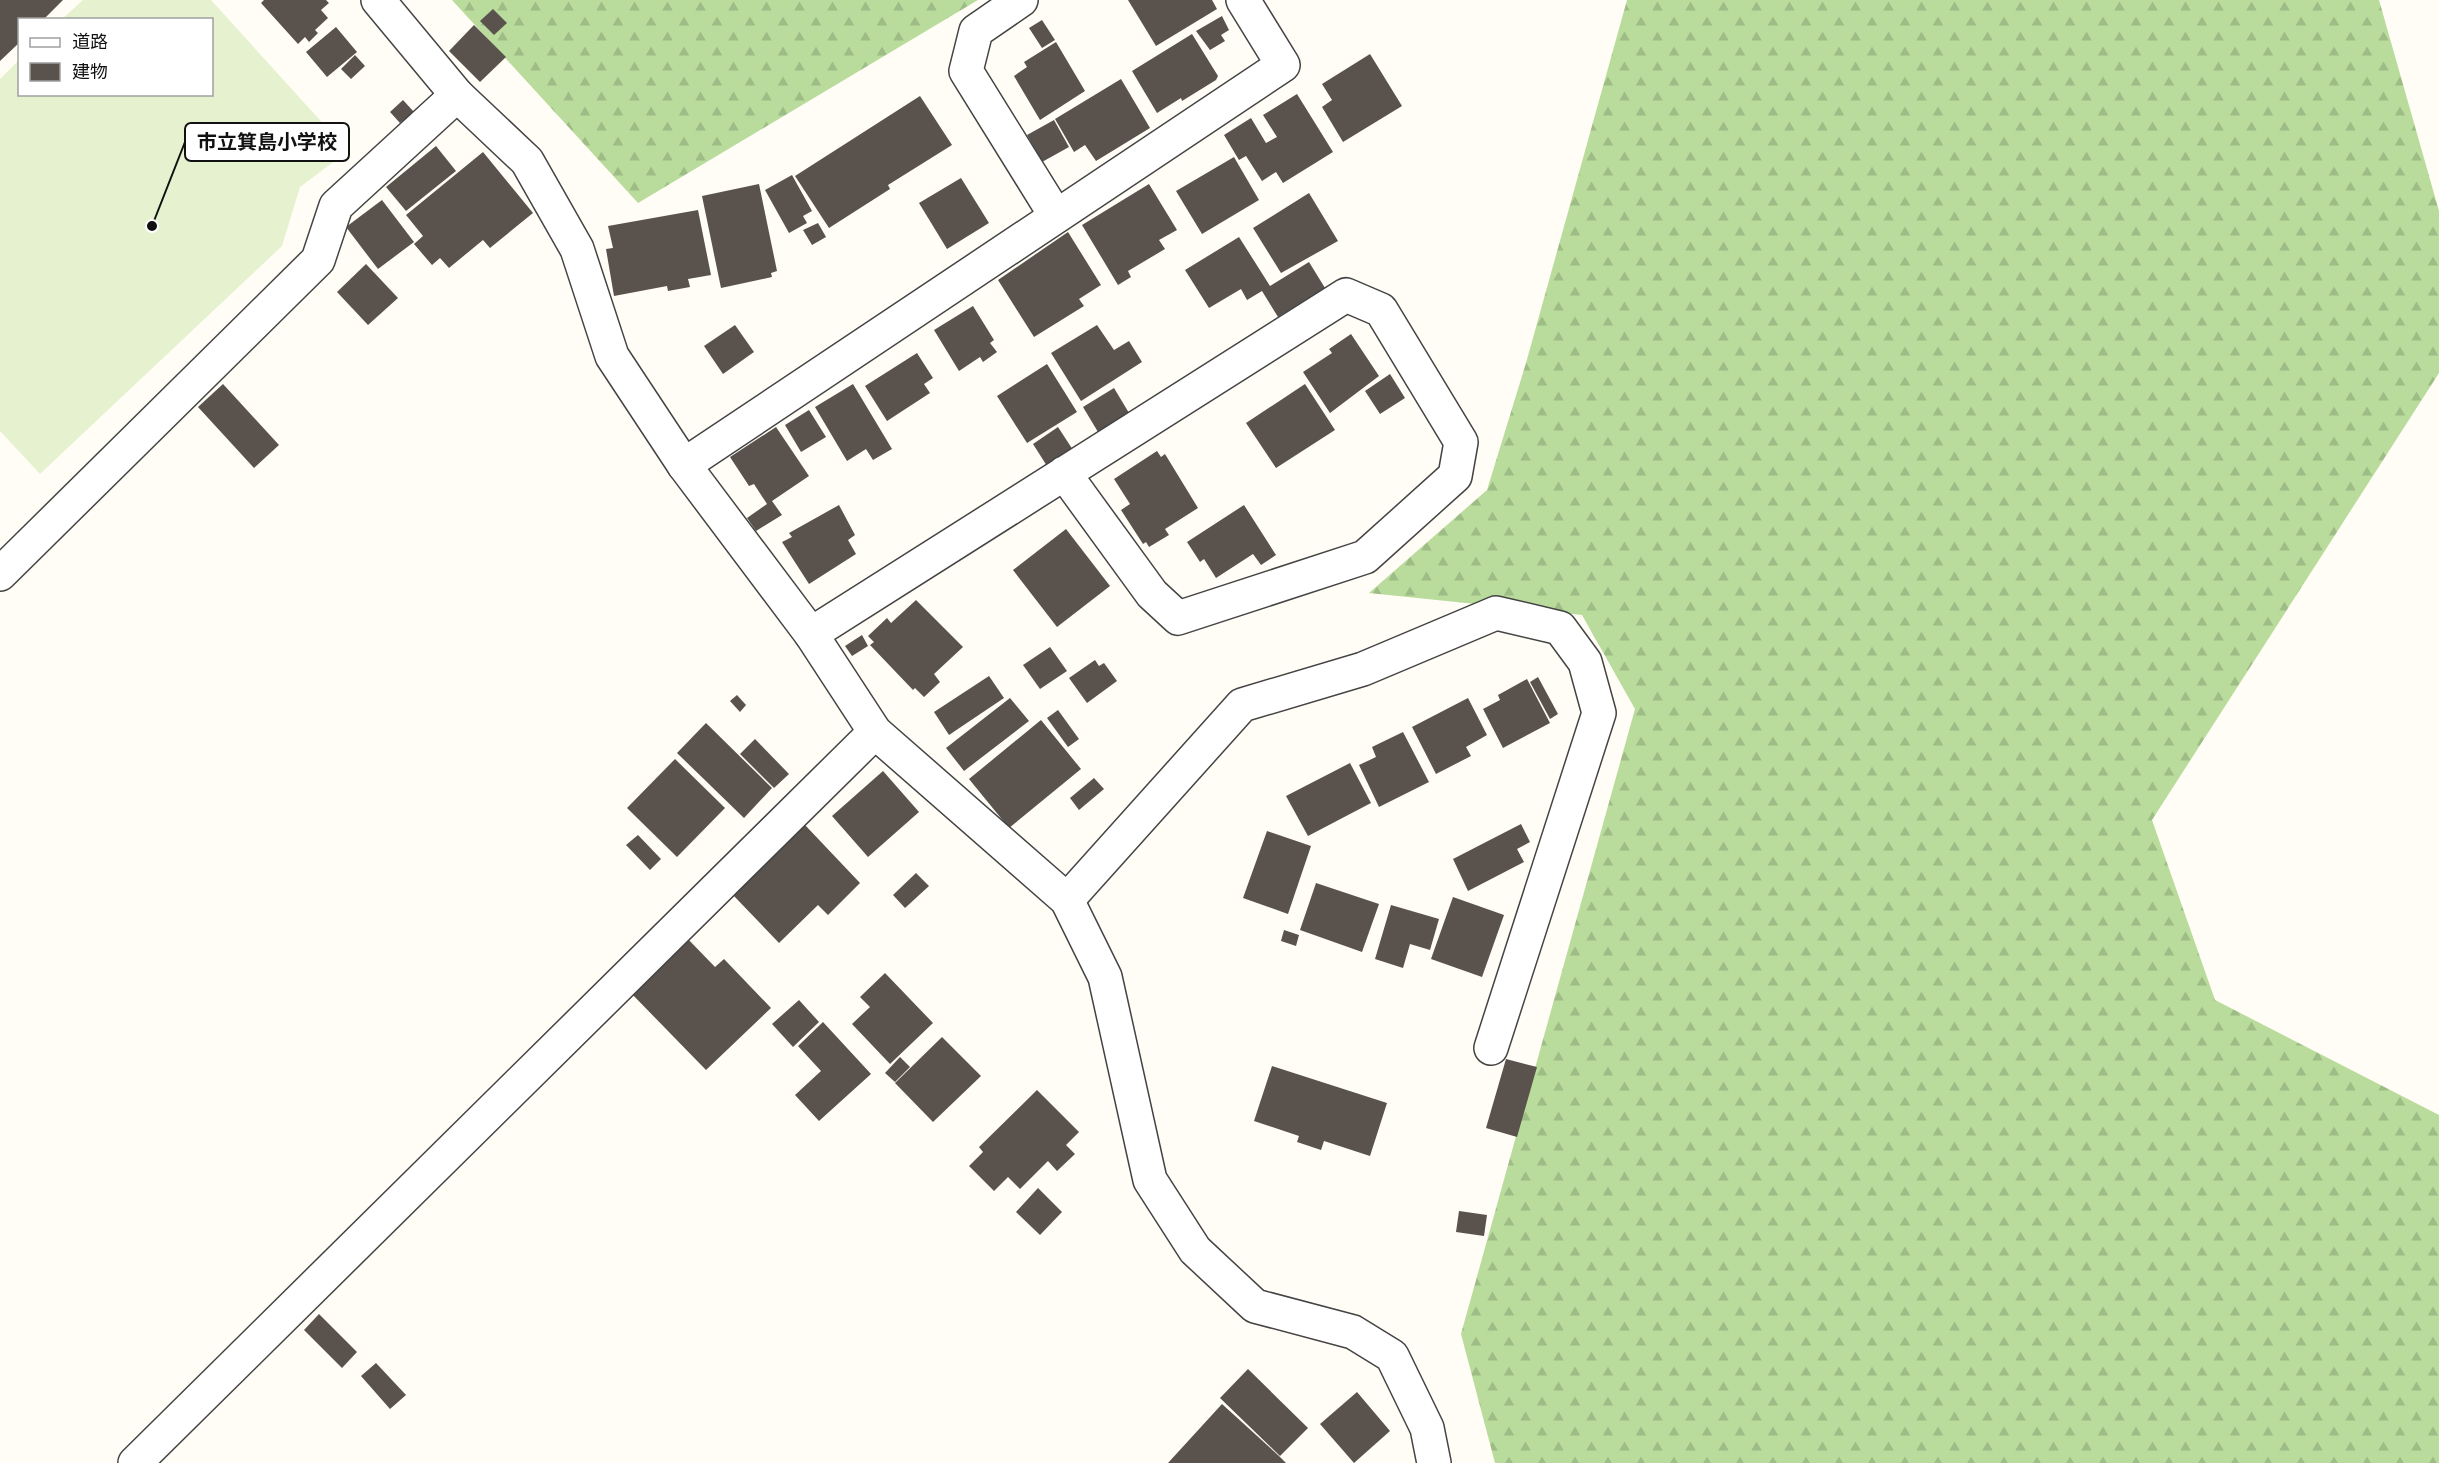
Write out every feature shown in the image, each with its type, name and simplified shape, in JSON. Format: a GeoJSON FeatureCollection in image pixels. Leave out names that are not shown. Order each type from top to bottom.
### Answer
{"type":"FeatureCollection","features":[{"type":"Feature","properties":{"kind":"street"},"geometry":{"type":"LineString","coordinates":[[378,0],[457,95],[527,161],[577,249],[612,356],[684,465],[811,634],[875,732],[1067,900],[1105,977],[1150,1180],[1195,1250],[1255,1306],[1353,1332],[1392,1356],[1427,1428],[1434,1463]]}},
{"type":"Feature","properties":{"kind":"street"},"geometry":{"type":"LineString","coordinates":[[1021,0],[976,31],[966,72],[1056,216]]}},
{"type":"Feature","properties":{"kind":"street"},"geometry":{"type":"LineString","coordinates":[[684,465],[1283,65],[1243,0]]}},
{"type":"Feature","properties":{"kind":"street"},"geometry":{"type":"LineString","coordinates":[[0,574],[318,260],[336,206],[457,95]]}},
{"type":"Feature","properties":{"kind":"street"},"geometry":{"type":"LineString","coordinates":[[811,634],[1064,473],[1346,295],[1381,310],[1461,442],[1455,476],[1365,557],[1178,618],[1152,594],[1064,473]]}},
{"type":"Feature","properties":{"kind":"street"},"geometry":{"type":"LineString","coordinates":[[1067,900],[1242,705],[1363,669],[1496,613],[1560,628],[1585,662],[1599,713],[1491,1048]]}},
{"type":"Feature","properties":{"kind":"street"},"geometry":{"type":"LineString","coordinates":[[135,1463],[875,732]]}},
{"type":"Feature","properties":{"kind":"green space"},"geometry":{"type":"Polygon","coordinates":[[[83,0],[211,0],[348,151],[300,187],[282,246],[40,474],[0,431],[0,79],[18,61],[18,96],[213,96],[213,18],[63,18],[83,0]]]}},
{"type":"Feature","properties":{"kind":"green space"},"geometry":{"type":"Polygon","coordinates":[[[452,0],[978,0],[638,203],[452,0]]]}},
{"type":"Feature","properties":{"kind":"green space"},"geometry":{"type":"Polygon","coordinates":[[[1627,0],[2379,0],[2439,211],[2439,373],[2152,820],[2215,1000],[2439,1115],[2439,1463],[1495,1463],[1461,1334],[1635,709],[1582,615],[1369,593],[1487,490],[1526,363],[1627,0]]]}},
{"type":"Feature","properties":{"kind":"building"},"geometry":{"type":"Polygon","coordinates":[[[0,0],[63,0],[45,18],[18,18],[18,44],[0,61],[0,0]]]}},
{"type":"Feature","properties":{"kind":"building"},"geometry":{"type":"Polygon","coordinates":[[[264,0],[326,0],[329,3],[321,10],[328,18],[315,30],[318,33],[309,42],[305,37],[298,44],[261,3],[264,0]]]}},
{"type":"Feature","properties":{"kind":"building"},"geometry":{"type":"Polygon","coordinates":[[[1128,0],[1212,0],[1217,9],[1156,46],[1128,0]]]}},
{"type":"Feature","properties":{"kind":"building"},"geometry":{"type":"Polygon","coordinates":[[[493,9],[507,23],[494,35],[480,21],[493,9]]]}},
{"type":"Feature","properties":{"kind":"building"},"geometry":{"type":"Polygon","coordinates":[[[1222,16],[1229,30],[1221,35],[1225,41],[1210,50],[1196,31],[1222,16]]]}},
{"type":"Feature","properties":{"kind":"building"},"geometry":{"type":"Polygon","coordinates":[[[1042,20],[1055,40],[1042,48],[1029,28],[1042,20]]]}},
{"type":"Feature","properties":{"kind":"building"},"geometry":{"type":"Polygon","coordinates":[[[474,25],[506,57],[480,82],[449,51],[474,25]]]}},
{"type":"Feature","properties":{"kind":"building"},"geometry":{"type":"Polygon","coordinates":[[[336,27],[357,52],[327,77],[306,52],[336,27]]]}},
{"type":"Feature","properties":{"kind":"building"},"geometry":{"type":"Polygon","coordinates":[[[1192,34],[1218,76],[1216,80],[1182,101],[1181,98],[1157,113],[1132,71],[1192,34]]]}},
{"type":"Feature","properties":{"kind":"building"},"geometry":{"type":"Polygon","coordinates":[[[1056,42],[1085,91],[1040,120],[1014,76],[1027,67],[1024,62],[1056,42]]]}},
{"type":"Feature","properties":{"kind":"building"},"geometry":{"type":"Polygon","coordinates":[[[1370,54],[1402,106],[1343,142],[1322,107],[1332,100],[1322,84],[1370,54]]]}},
{"type":"Feature","properties":{"kind":"building"},"geometry":{"type":"Polygon","coordinates":[[[355,55],[365,66],[351,79],[341,69],[355,55]]]}},
{"type":"Feature","properties":{"kind":"building"},"geometry":{"type":"Polygon","coordinates":[[[1121,79],[1150,128],[1096,161],[1085,145],[1074,152],[1055,119],[1121,79]]]}},
{"type":"Feature","properties":{"kind":"building"},"geometry":{"type":"Polygon","coordinates":[[[1297,94],[1333,152],[1283,183],[1276,172],[1262,181],[1246,156],[1239,160],[1224,135],[1251,118],[1266,143],[1277,137],[1263,115],[1297,94]]]}},
{"type":"Feature","properties":{"kind":"building"},"geometry":{"type":"Polygon","coordinates":[[[920,96],[952,145],[888,185],[890,189],[829,228],[795,176],[920,96]]]}},
{"type":"Feature","properties":{"kind":"building"},"geometry":{"type":"Polygon","coordinates":[[[403,100],[414,112],[400,123],[390,112],[403,100]]]}},
{"type":"Feature","properties":{"kind":"building"},"geometry":{"type":"Polygon","coordinates":[[[1054,120],[1069,147],[1042,162],[1027,135],[1054,120]]]}},
{"type":"Feature","properties":{"kind":"building"},"geometry":{"type":"Polygon","coordinates":[[[436,146],[456,171],[406,211],[386,187],[436,146]]]}},
{"type":"Feature","properties":{"kind":"building"},"geometry":{"type":"Polygon","coordinates":[[[483,152],[533,213],[490,248],[483,240],[449,268],[440,258],[432,265],[414,244],[423,236],[406,215],[483,152]]]}},
{"type":"Feature","properties":{"kind":"building"},"geometry":{"type":"Polygon","coordinates":[[[1234,157],[1259,200],[1202,234],[1176,191],[1234,157]]]}},
{"type":"Feature","properties":{"kind":"building"},"geometry":{"type":"Polygon","coordinates":[[[792,175],[812,211],[803,216],[807,223],[789,233],[765,190],[792,175]]]}},
{"type":"Feature","properties":{"kind":"building"},"geometry":{"type":"Polygon","coordinates":[[[961,178],[989,223],[947,249],[919,203],[961,178]]]}},
{"type":"Feature","properties":{"kind":"building"},"geometry":{"type":"Polygon","coordinates":[[[759,184],[777,271],[771,273],[772,277],[721,288],[702,196],[759,184]]]}},
{"type":"Feature","properties":{"kind":"building"},"geometry":{"type":"Polygon","coordinates":[[[1149,184],[1177,230],[1159,240],[1165,249],[1128,271],[1131,277],[1118,285],[1082,225],[1149,184]]]}},
{"type":"Feature","properties":{"kind":"building"},"geometry":{"type":"Polygon","coordinates":[[[1309,193],[1338,241],[1281,273],[1253,228],[1309,193]]]}},
{"type":"Feature","properties":{"kind":"building"},"geometry":{"type":"Polygon","coordinates":[[[382,200],[414,242],[378,269],[346,227],[382,200]]]}},
{"type":"Feature","properties":{"kind":"building"},"geometry":{"type":"Polygon","coordinates":[[[698,210],[711,275],[688,279],[690,287],[668,291],[667,286],[614,296],[606,249],[613,248],[608,226],[698,210]]]}},
{"type":"Feature","properties":{"kind":"building"},"geometry":{"type":"Polygon","coordinates":[[[818,223],[826,237],[812,245],[803,230],[818,223]]]}},
{"type":"Feature","properties":{"kind":"building"},"geometry":{"type":"Polygon","coordinates":[[[1068,232],[1101,285],[1079,299],[1084,306],[1034,337],[998,280],[1068,232]]]}},
{"type":"Feature","properties":{"kind":"building"},"geometry":{"type":"Polygon","coordinates":[[[1239,237],[1270,286],[1309,262],[1325,288],[1278,317],[1262,291],[1247,300],[1241,289],[1209,308],[1185,270],[1239,237]]]}},
{"type":"Feature","properties":{"kind":"building"},"geometry":{"type":"Polygon","coordinates":[[[366,264],[398,298],[368,325],[337,292],[366,264]]]}},
{"type":"Feature","properties":{"kind":"building"},"geometry":{"type":"Polygon","coordinates":[[[973,306],[994,340],[990,343],[997,352],[983,362],[980,357],[959,371],[934,330],[973,306]]]}},
{"type":"Feature","properties":{"kind":"building"},"geometry":{"type":"Polygon","coordinates":[[[735,325],[754,352],[723,374],[704,346],[735,325]]]}},
{"type":"Feature","properties":{"kind":"building"},"geometry":{"type":"Polygon","coordinates":[[[1097,325],[1114,350],[1129,341],[1142,362],[1081,401],[1051,353],[1097,325]]]}},
{"type":"Feature","properties":{"kind":"building"},"geometry":{"type":"Polygon","coordinates":[[[1351,334],[1379,376],[1330,413],[1303,372],[1332,353],[1329,349],[1351,334]]]}},
{"type":"Feature","properties":{"kind":"building"},"geometry":{"type":"Polygon","coordinates":[[[917,353],[933,378],[924,384],[930,393],[887,421],[865,386],[917,353]]]}},
{"type":"Feature","properties":{"kind":"building"},"geometry":{"type":"Polygon","coordinates":[[[1047,364],[1077,412],[1027,443],[997,396],[1047,364]]]}},
{"type":"Feature","properties":{"kind":"building"},"geometry":{"type":"Polygon","coordinates":[[[1390,374],[1405,398],[1380,414],[1365,391],[1390,374]]]}},
{"type":"Feature","properties":{"kind":"building"},"geometry":{"type":"Polygon","coordinates":[[[223,384],[279,445],[254,468],[198,407],[223,384]]]}},
{"type":"Feature","properties":{"kind":"building"},"geometry":{"type":"Polygon","coordinates":[[[853,384],[892,449],[873,460],[866,449],[847,461],[815,407],[853,384]]]}},
{"type":"Feature","properties":{"kind":"building"},"geometry":{"type":"Polygon","coordinates":[[[1305,384],[1335,430],[1276,468],[1246,423],[1305,384]]]}},
{"type":"Feature","properties":{"kind":"building"},"geometry":{"type":"Polygon","coordinates":[[[1114,388],[1129,413],[1098,432],[1083,407],[1114,388]]]}},
{"type":"Feature","properties":{"kind":"building"},"geometry":{"type":"Polygon","coordinates":[[[809,410],[826,437],[801,452],[785,425],[809,410]]]}},
{"type":"Feature","properties":{"kind":"building"},"geometry":{"type":"Polygon","coordinates":[[[776,427],[809,476],[772,501],[782,515],[756,531],[747,518],[767,504],[754,484],[749,486],[730,457],[776,427]]]}},
{"type":"Feature","properties":{"kind":"building"},"geometry":{"type":"Polygon","coordinates":[[[1058,427],[1073,450],[1047,466],[1033,444],[1058,427]]]}},
{"type":"Feature","properties":{"kind":"building"},"geometry":{"type":"Polygon","coordinates":[[[1157,451],[1161,457],[1165,454],[1198,508],[1165,529],[1169,535],[1149,547],[1146,542],[1143,544],[1121,510],[1130,504],[1114,479],[1157,451]]]}},
{"type":"Feature","properties":{"kind":"building"},"geometry":{"type":"Polygon","coordinates":[[[839,505],[855,535],[848,540],[856,554],[809,584],[782,542],[792,537],[789,533],[839,505]]]}},
{"type":"Feature","properties":{"kind":"building"},"geometry":{"type":"Polygon","coordinates":[[[1244,505],[1276,555],[1261,565],[1253,554],[1216,578],[1204,559],[1200,562],[1187,542],[1244,505]]]}},
{"type":"Feature","properties":{"kind":"building"},"geometry":{"type":"Polygon","coordinates":[[[1066,529],[1110,586],[1057,627],[1013,570],[1066,529]]]}},
{"type":"Feature","properties":{"kind":"building"},"geometry":{"type":"Polygon","coordinates":[[[916,600],[963,647],[934,674],[940,682],[924,697],[915,688],[913,690],[870,645],[874,642],[868,636],[887,618],[891,623],[916,600]]]}},
{"type":"Feature","properties":{"kind":"building"},"geometry":{"type":"Polygon","coordinates":[[[862,635],[868,646],[852,656],[845,646],[862,635]]]}},
{"type":"Feature","properties":{"kind":"building"},"geometry":{"type":"Polygon","coordinates":[[[1050,647],[1067,671],[1040,689],[1023,665],[1050,647]]]}},
{"type":"Feature","properties":{"kind":"building"},"geometry":{"type":"Polygon","coordinates":[[[1095,660],[1099,666],[1104,663],[1117,681],[1087,703],[1069,678],[1095,660]]]}},
{"type":"Feature","properties":{"kind":"building"},"geometry":{"type":"Polygon","coordinates":[[[989,676],[1004,698],[949,735],[934,712],[989,676]]]}},
{"type":"Feature","properties":{"kind":"building"},"geometry":{"type":"Polygon","coordinates":[[[1538,677],[1558,714],[1550,719],[1530,682],[1538,677]]]}},
{"type":"Feature","properties":{"kind":"building"},"geometry":{"type":"Polygon","coordinates":[[[1527,679],[1550,723],[1503,748],[1483,709],[1500,700],[1498,695],[1527,679]]]}},
{"type":"Feature","properties":{"kind":"building"},"geometry":{"type":"Polygon","coordinates":[[[737,695],[746,705],[740,712],[730,701],[737,695]]]}},
{"type":"Feature","properties":{"kind":"building"},"geometry":{"type":"Polygon","coordinates":[[[1010,698],[1029,721],[964,771],[946,748],[1010,698]]]}},
{"type":"Feature","properties":{"kind":"building"},"geometry":{"type":"Polygon","coordinates":[[[1468,698],[1487,735],[1466,747],[1471,756],[1436,774],[1412,727],[1468,698]]]}},
{"type":"Feature","properties":{"kind":"building"},"geometry":{"type":"Polygon","coordinates":[[[1058,710],[1079,739],[1068,747],[1047,718],[1058,710]]]}},
{"type":"Feature","properties":{"kind":"building"},"geometry":{"type":"Polygon","coordinates":[[[1041,720],[1081,769],[1009,828],[969,779],[1041,720]]]}},
{"type":"Feature","properties":{"kind":"building"},"geometry":{"type":"Polygon","coordinates":[[[706,723],[772,788],[744,818],[677,753],[706,723]]]}},
{"type":"Feature","properties":{"kind":"building"},"geometry":{"type":"Polygon","coordinates":[[[1403,732],[1429,782],[1379,807],[1359,765],[1376,757],[1372,747],[1403,732]]]}},
{"type":"Feature","properties":{"kind":"building"},"geometry":{"type":"Polygon","coordinates":[[[755,739],[789,774],[774,788],[740,754],[755,739]]]}},
{"type":"Feature","properties":{"kind":"building"},"geometry":{"type":"Polygon","coordinates":[[[675,759],[725,808],[677,857],[627,808],[675,759]]]}},
{"type":"Feature","properties":{"kind":"building"},"geometry":{"type":"Polygon","coordinates":[[[1350,763],[1371,803],[1308,836],[1286,796],[1350,763]]]}},
{"type":"Feature","properties":{"kind":"building"},"geometry":{"type":"Polygon","coordinates":[[[883,771],[919,812],[868,857],[832,816],[883,771]]]}},
{"type":"Feature","properties":{"kind":"building"},"geometry":{"type":"Polygon","coordinates":[[[1094,778],[1104,789],[1079,810],[1070,798],[1094,778]]]}},
{"type":"Feature","properties":{"kind":"building"},"geometry":{"type":"Polygon","coordinates":[[[1521,824],[1530,842],[1517,849],[1524,862],[1468,891],[1453,859],[1521,824]]]}},
{"type":"Feature","properties":{"kind":"building"},"geometry":{"type":"Polygon","coordinates":[[[805,825],[860,883],[828,915],[818,905],[779,943],[733,895],[805,825]]]}},
{"type":"Feature","properties":{"kind":"building"},"geometry":{"type":"Polygon","coordinates":[[[1267,831],[1311,846],[1288,914],[1243,898],[1267,831]]]}},
{"type":"Feature","properties":{"kind":"building"},"geometry":{"type":"Polygon","coordinates":[[[638,835],[661,859],[650,870],[626,845],[638,835]]]}},
{"type":"Feature","properties":{"kind":"building"},"geometry":{"type":"Polygon","coordinates":[[[916,873],[929,886],[905,908],[893,895],[916,873]]]}},
{"type":"Feature","properties":{"kind":"building"},"geometry":{"type":"Polygon","coordinates":[[[1316,883],[1379,904],[1362,952],[1300,930],[1316,883]]]}},
{"type":"Feature","properties":{"kind":"building"},"geometry":{"type":"Polygon","coordinates":[[[1453,897],[1504,915],[1482,977],[1431,959],[1453,897]]]}},
{"type":"Feature","properties":{"kind":"building"},"geometry":{"type":"Polygon","coordinates":[[[1391,905],[1439,919],[1430,950],[1410,944],[1403,968],[1375,959],[1391,905]]]}},
{"type":"Feature","properties":{"kind":"building"},"geometry":{"type":"Polygon","coordinates":[[[1284,930],[1299,935],[1296,946],[1281,941],[1284,930]]]}},
{"type":"Feature","properties":{"kind":"building"},"geometry":{"type":"Polygon","coordinates":[[[685,936],[715,967],[724,959],[771,1008],[706,1070],[629,991],[685,936]]]}},
{"type":"Feature","properties":{"kind":"building"},"geometry":{"type":"Polygon","coordinates":[[[885,973],[933,1023],[890,1064],[852,1024],[870,1007],[860,997],[885,973]]]}},
{"type":"Feature","properties":{"kind":"building"},"geometry":{"type":"Polygon","coordinates":[[[799,1000],[819,1022],[793,1047],[772,1024],[799,1000]]]}},
{"type":"Feature","properties":{"kind":"building"},"geometry":{"type":"Polygon","coordinates":[[[823,1022],[871,1074],[819,1121],[795,1095],[821,1071],[798,1046],[823,1022]]]}},
{"type":"Feature","properties":{"kind":"building"},"geometry":{"type":"Polygon","coordinates":[[[942,1037],[981,1076],[933,1122],[895,1083],[942,1037]]]}},
{"type":"Feature","properties":{"kind":"building"},"geometry":{"type":"Polygon","coordinates":[[[900,1057],[910,1067],[895,1082],[885,1073],[900,1057]]]}},
{"type":"Feature","properties":{"kind":"building"},"geometry":{"type":"Polygon","coordinates":[[[1506,1059],[1537,1067],[1517,1137],[1486,1128],[1506,1059]]]}},
{"type":"Feature","properties":{"kind":"building"},"geometry":{"type":"Polygon","coordinates":[[[1272,1066],[1387,1103],[1370,1156],[1324,1141],[1321,1150],[1297,1142],[1299,1136],[1254,1121],[1272,1066]]]}},
{"type":"Feature","properties":{"kind":"building"},"geometry":{"type":"Polygon","coordinates":[[[1037,1090],[1079,1132],[1066,1145],[1075,1154],[1057,1171],[1048,1161],[1020,1189],[1008,1177],[994,1191],[969,1166],[983,1152],[979,1147],[1037,1090]]]}},
{"type":"Feature","properties":{"kind":"building"},"geometry":{"type":"Polygon","coordinates":[[[1038,1188],[1062,1212],[1040,1235],[1016,1212],[1038,1188]]]}},
{"type":"Feature","properties":{"kind":"building"},"geometry":{"type":"Polygon","coordinates":[[[1459,1211],[1487,1215],[1484,1236],[1456,1232],[1459,1211]]]}},
{"type":"Feature","properties":{"kind":"building"},"geometry":{"type":"Polygon","coordinates":[[[319,1314],[357,1352],[342,1368],[304,1330],[319,1314]]]}},
{"type":"Feature","properties":{"kind":"building"},"geometry":{"type":"Polygon","coordinates":[[[376,1363],[406,1395],[390,1409],[361,1376],[376,1363]]]}},
{"type":"Feature","properties":{"kind":"building"},"geometry":{"type":"Polygon","coordinates":[[[1248,1369],[1308,1428],[1280,1456],[1220,1398],[1248,1369]]]}},
{"type":"Feature","properties":{"kind":"building"},"geometry":{"type":"Polygon","coordinates":[[[1357,1392],[1390,1431],[1354,1463],[1320,1424],[1357,1392]]]}},
{"type":"Feature","properties":{"kind":"building"},"geometry":{"type":"Polygon","coordinates":[[[1222,1404],[1279,1456],[1286,1463],[1168,1463],[1222,1404]]]}},
{"type":"Feature","properties":{"kind":"place","name":"市立箕島小学校"},"geometry":{"type":"Point","coordinates":[152,226]}}]}
